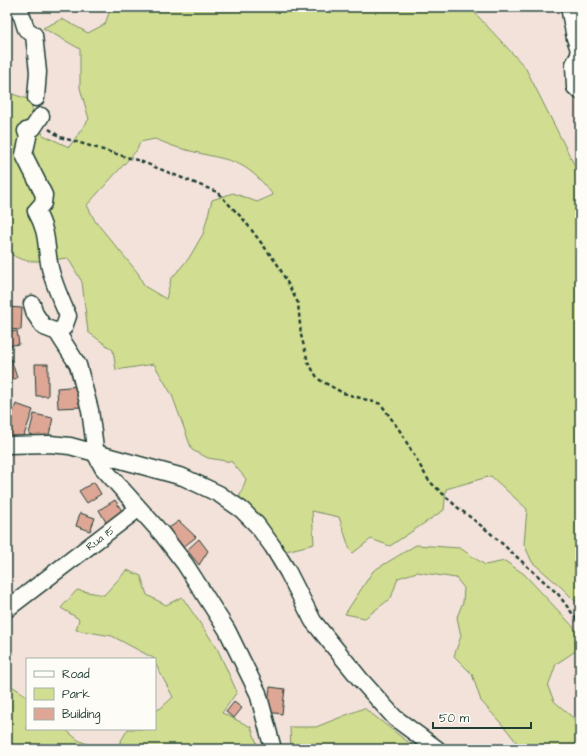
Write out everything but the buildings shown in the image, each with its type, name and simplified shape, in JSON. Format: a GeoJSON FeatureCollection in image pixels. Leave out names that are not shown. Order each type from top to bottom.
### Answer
{"type":"FeatureCollection","features":[{"type":"Feature","properties":{"kind":"street"},"geometry":{"type":"LineString","coordinates":[[11,7],[21,13],[26,29],[34,35],[38,72],[36,98]]}},
{"type":"Feature","properties":{"kind":"street"},"geometry":{"type":"LineString","coordinates":[[569,7],[575,38],[580,53],[574,64],[575,87],[580,91]]}},
{"type":"Feature","properties":{"kind":"street"},"geometry":{"type":"LineString","coordinates":[[41,116],[33,128],[26,131],[28,137],[24,155],[44,195],[43,203],[36,211],[42,221],[48,238],[48,253],[55,285],[68,316],[64,327],[58,332]]}},
{"type":"Feature","properties":{"kind":"street"},"geometry":{"type":"LineString","coordinates":[[32,304],[44,327],[58,332],[78,365],[90,410],[96,454],[103,468],[138,509],[162,534],[185,564],[228,630],[258,693],[273,749]]}},
{"type":"Feature","properties":{"kind":"street"},"geometry":{"type":"LineString","coordinates":[[7,445],[60,444],[183,477],[219,494],[242,510],[257,525],[273,547],[313,621],[360,679],[396,718],[437,749]]}},
{"type":"Feature","properties":{"kind":"street","name":"Rua 15"},"geometry":{"type":"LineString","coordinates":[[7,609],[138,509]]}},
{"type":"Feature","properties":{"kind":"path"},"geometry":{"type":"LineString","coordinates":[[41,116],[44,124],[60,137],[140,161],[218,192],[244,220],[278,266],[298,303],[301,335],[308,362],[318,379],[344,393],[382,404],[400,431],[429,481],[457,507],[488,531],[558,594],[580,624]]}},
{"type":"Feature","properties":{"kind":"green space"},"geometry":{"type":"Polygon","coordinates":[[[111,7],[473,7],[475,13],[525,67],[580,176],[580,606],[532,562],[524,544],[527,509],[491,476],[446,489],[444,510],[390,546],[371,539],[353,553],[350,550],[339,517],[312,511],[314,544],[282,552],[237,504],[246,479],[232,462],[208,458],[192,450],[172,395],[154,364],[116,370],[113,350],[88,332],[82,282],[68,258],[27,261],[20,259],[7,250],[7,96],[12,94],[28,99],[43,135],[69,147],[89,119],[80,88],[80,49],[43,28],[62,19],[88,33],[105,24],[111,7]],[[155,139],[140,142],[137,150],[87,205],[95,221],[138,273],[144,286],[166,299],[171,279],[189,258],[203,234],[212,200],[233,193],[257,202],[273,195],[253,173],[235,162],[179,148],[155,139]]]}},
{"type":"Feature","properties":{"kind":"green space"},"geometry":{"type":"Polygon","coordinates":[[[416,545],[460,548],[485,565],[505,561],[524,574],[580,634],[580,648],[556,664],[548,687],[554,701],[580,724],[580,749],[524,749],[520,747],[481,701],[472,674],[454,656],[461,636],[457,617],[463,602],[464,588],[456,578],[417,572],[398,578],[391,598],[365,618],[345,614],[373,571],[416,545]]]}},
{"type":"Feature","properties":{"kind":"green space"},"geometry":{"type":"Polygon","coordinates":[[[127,570],[141,576],[147,595],[166,605],[182,597],[217,648],[237,692],[222,713],[251,727],[259,749],[116,749],[127,730],[156,730],[156,710],[173,697],[156,665],[156,658],[153,658],[112,636],[76,630],[79,619],[61,608],[77,590],[104,595],[127,570]]]}},
{"type":"Feature","properties":{"kind":"green space"},"geometry":{"type":"Polygon","coordinates":[[[7,683],[26,695],[26,730],[66,730],[78,740],[98,749],[7,749],[7,683]]]}},
{"type":"Feature","properties":{"kind":"green space"},"geometry":{"type":"Polygon","coordinates":[[[364,708],[417,749],[291,749],[290,727],[316,727],[364,708]]]}}]}
